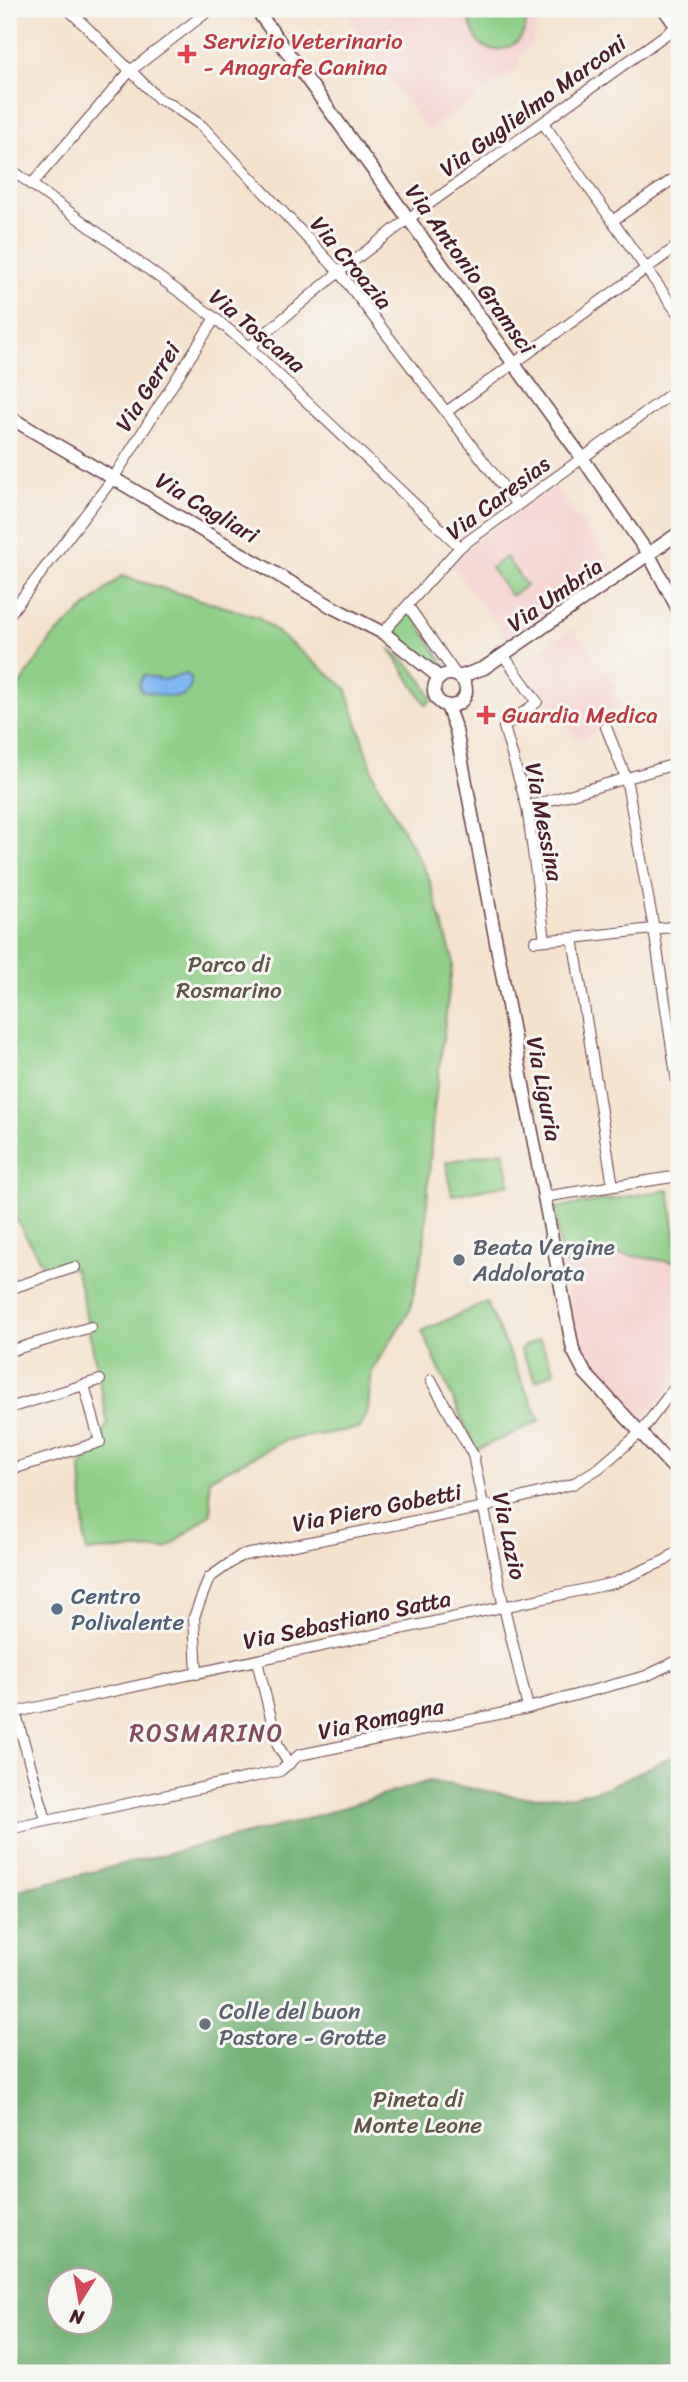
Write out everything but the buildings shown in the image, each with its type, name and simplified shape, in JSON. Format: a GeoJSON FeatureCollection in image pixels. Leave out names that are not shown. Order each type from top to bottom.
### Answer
{"type":"FeatureCollection","features":[{"type":"Feature","properties":{"kind":"street","name":"Via Croazia"},"geometry":{"type":"LineString","coordinates":[[68,9],[159,99],[202,126],[339,272],[517,505]]}},
{"type":"Feature","properties":{"kind":"street"},"geometry":{"type":"LineString","coordinates":[[32,185],[130,71],[211,9]]}},
{"type":"Feature","properties":{"kind":"street","name":"Via Antonio Gramsci"},"geometry":{"type":"LineString","coordinates":[[256,9],[583,459],[649,555]]}},
{"type":"Feature","properties":{"kind":"street"},"geometry":{"type":"LineString","coordinates":[[664,9],[678,27]]}},
{"type":"Feature","properties":{"kind":"street","name":"Via Guglielmo Marconi"},"geometry":{"type":"LineString","coordinates":[[249,346],[408,219],[678,27]]}},
{"type":"Feature","properties":{"kind":"street"},"geometry":{"type":"LineString","coordinates":[[543,123],[679,315]]}},
{"type":"Feature","properties":{"kind":"street","name":"Via Toscana"},"geometry":{"type":"LineString","coordinates":[[9,168],[215,318],[249,346],[460,547]]}},
{"type":"Feature","properties":{"kind":"street"},"geometry":{"type":"LineString","coordinates":[[612,221],[679,175]]}},
{"type":"Feature","properties":{"kind":"street"},"geometry":{"type":"LineString","coordinates":[[446,412],[679,245]]}},
{"type":"Feature","properties":{"kind":"street","name":"Via Gerrei"},"geometry":{"type":"LineString","coordinates":[[9,615],[114,477],[215,318]]}},
{"type":"Feature","properties":{"kind":"street","name":"Via Caresias"},"geometry":{"type":"LineString","coordinates":[[385,634],[387,628],[460,547],[679,388]]}},
{"type":"Feature","properties":{"kind":"street","name":"Via Cagliari"},"geometry":{"type":"LineString","coordinates":[[10,419],[114,477],[334,608],[385,634],[437,683]]}},
{"type":"Feature","properties":{"kind":"street","name":"Via Umbria"},"geometry":{"type":"LineString","coordinates":[[458,677],[484,668],[504,656],[679,533]]}},
{"type":"Feature","properties":{"kind":"street"},"geometry":{"type":"LineString","coordinates":[[649,555],[679,611]]}},
{"type":"Feature","properties":{"kind":"street"},"geometry":{"type":"LineString","coordinates":[[408,607],[465,686],[457,701],[437,700],[437,683],[450,674],[458,677]]}},
{"type":"Feature","properties":{"kind":"street","name":"Via Messina"},"geometry":{"type":"LineString","coordinates":[[504,656],[537,702],[504,727],[527,807],[540,940],[573,939]]}},
{"type":"Feature","properties":{"kind":"street","name":"Via Umbria"},"geometry":{"type":"LineString","coordinates":[[457,701],[484,668]]}},
{"type":"Feature","properties":{"kind":"street","name":"Via Liguria"},"geometry":{"type":"LineString","coordinates":[[457,701],[456,730],[573,1350],[585,1373],[679,1474]]}},
{"type":"Feature","properties":{"kind":"street"},"geometry":{"type":"LineString","coordinates":[[606,727],[626,778],[654,929],[679,1095]]}},
{"type":"Feature","properties":{"kind":"street"},"geometry":{"type":"LineString","coordinates":[[527,807],[679,763]]}},
{"type":"Feature","properties":{"kind":"street"},"geometry":{"type":"LineString","coordinates":[[613,1186],[573,939],[679,926]]}},
{"type":"Feature","properties":{"kind":"street"},"geometry":{"type":"LineString","coordinates":[[543,1197],[679,1176]]}},
{"type":"Feature","properties":{"kind":"street"},"geometry":{"type":"LineString","coordinates":[[9,1289],[75,1267]]}},
{"type":"Feature","properties":{"kind":"street"},"geometry":{"type":"LineString","coordinates":[[9,1350],[91,1327]]}},
{"type":"Feature","properties":{"kind":"street"},"geometry":{"type":"LineString","coordinates":[[9,1408],[100,1380]]}},
{"type":"Feature","properties":{"kind":"street","name":"Via Lazio"},"geometry":{"type":"LineString","coordinates":[[431,1380],[473,1455],[504,1608],[528,1708]]}},
{"type":"Feature","properties":{"kind":"street","name":"Via Piero Gobetti"},"geometry":{"type":"LineString","coordinates":[[197,1674],[194,1618],[209,1578],[240,1556],[483,1507],[573,1484],[598,1468],[640,1433],[679,1382]]}},
{"type":"Feature","properties":{"kind":"street"},"geometry":{"type":"LineString","coordinates":[[9,1470],[100,1442],[84,1385]]}},
{"type":"Feature","properties":{"kind":"street","name":"Via Sebastiano Satta"},"geometry":{"type":"LineString","coordinates":[[14,1719],[197,1674],[614,1583],[666,1560],[679,1550]]}},
{"type":"Feature","properties":{"kind":"street","name":"Via Romagna"},"geometry":{"type":"LineString","coordinates":[[9,1829],[280,1771],[299,1755],[528,1708],[646,1676],[679,1660]]}},
{"type":"Feature","properties":{"kind":"street"},"geometry":{"type":"LineString","coordinates":[[257,1661],[278,1746],[289,1764]]}},
{"type":"Feature","properties":{"kind":"street"},"geometry":{"type":"LineString","coordinates":[[9,1690],[14,1719],[46,1820]]}},
{"type":"Feature","properties":{"kind":"shaded area"},"geometry":{"type":"Polygon","coordinates":[[[348,9],[530,9],[537,25],[532,45],[519,56],[518,68],[428,131],[356,32],[348,9]]]}},
{"type":"Feature","properties":{"kind":"shaded area"},"geometry":{"type":"Polygon","coordinates":[[[554,485],[614,568],[508,640],[451,565],[465,550],[554,485]]]}},
{"type":"Feature","properties":{"kind":"shaded area"},"geometry":{"type":"Polygon","coordinates":[[[572,628],[616,686],[610,690],[621,706],[600,721],[602,728],[578,741],[521,664],[572,628]]]}},
{"type":"Feature","properties":{"kind":"shaded area"},"geometry":{"type":"Polygon","coordinates":[[[620,1254],[679,1263],[679,1368],[665,1393],[641,1421],[592,1367],[580,1344],[562,1264],[620,1254]]]}},
{"type":"Feature","properties":{"kind":"green space"},"geometry":{"type":"Polygon","coordinates":[[[465,9],[524,9],[524,31],[512,45],[503,49],[485,47],[478,41],[465,9]]]}},
{"type":"Feature","properties":{"kind":"green space"},"geometry":{"type":"Polygon","coordinates":[[[506,557],[526,586],[511,596],[491,568],[506,557]]]}},
{"type":"Feature","properties":{"kind":"green space","name":"Parco di Rosmarino"},"geometry":{"type":"Polygon","coordinates":[[[121,576],[258,617],[346,688],[376,781],[428,876],[453,959],[433,1116],[424,1247],[410,1310],[372,1370],[368,1409],[360,1428],[286,1440],[209,1479],[211,1513],[167,1549],[86,1551],[81,1468],[108,1424],[80,1286],[74,1268],[43,1266],[9,1206],[9,701],[52,638],[121,576]]]}},
{"type":"Feature","properties":{"kind":"green space"},"geometry":{"type":"Polygon","coordinates":[[[410,610],[447,669],[433,665],[398,635],[397,627],[410,610]]]}},
{"type":"Feature","properties":{"kind":"green space"},"geometry":{"type":"Polygon","coordinates":[[[389,648],[409,665],[425,685],[432,700],[426,705],[389,648]]]}},
{"type":"Feature","properties":{"kind":"green space"},"geometry":{"type":"Polygon","coordinates":[[[504,1151],[510,1184],[452,1195],[446,1162],[504,1151]]]}},
{"type":"Feature","properties":{"kind":"green space"},"geometry":{"type":"Polygon","coordinates":[[[669,1190],[679,1263],[620,1254],[562,1264],[555,1208],[669,1190]]]}},
{"type":"Feature","properties":{"kind":"green space"},"geometry":{"type":"Polygon","coordinates":[[[486,1302],[540,1421],[476,1450],[422,1331],[486,1302]]]}},
{"type":"Feature","properties":{"kind":"green space"},"geometry":{"type":"Polygon","coordinates":[[[539,1339],[555,1371],[536,1381],[520,1349],[539,1339]]]}},
{"type":"Feature","properties":{"kind":"green space","name":"Pineta di Monte Leone"},"geometry":{"type":"Polygon","coordinates":[[[679,1753],[679,2040],[675,2046],[679,2050],[679,2373],[9,2373],[9,1892],[293,1823],[429,1781],[521,1797],[574,1796],[608,1787],[679,1753]]]}},
{"type":"Feature","properties":{"kind":"water"},"geometry":{"type":"Polygon","coordinates":[[[186,674],[191,677],[190,687],[187,693],[181,696],[141,691],[139,684],[144,675],[163,680],[186,674]]]}},
{"type":"Feature","properties":{"kind":"place","name":"Servizio Veterinario - Anagrafe Canina"},"geometry":{"type":"Point","coordinates":[187,54]}},
{"type":"Feature","properties":{"kind":"place","name":"Guardia Medica"},"geometry":{"type":"Point","coordinates":[486,715]}},
{"type":"Feature","properties":{"kind":"place","name":"Beata Vergine Addolorata"},"geometry":{"type":"Point","coordinates":[459,1260]}},
{"type":"Feature","properties":{"kind":"place","name":"Centro Polivalente"},"geometry":{"type":"Point","coordinates":[57,1609]}},
{"type":"Feature","properties":{"kind":"place","name":"Colle del buon Pastore - Grotte"},"geometry":{"type":"Point","coordinates":[205,2024]}},
{"type":"Feature","properties":{"kind":"district","name":"ROSMARINO"},"geometry":{"type":"Point","coordinates":[207,1733]}}]}
